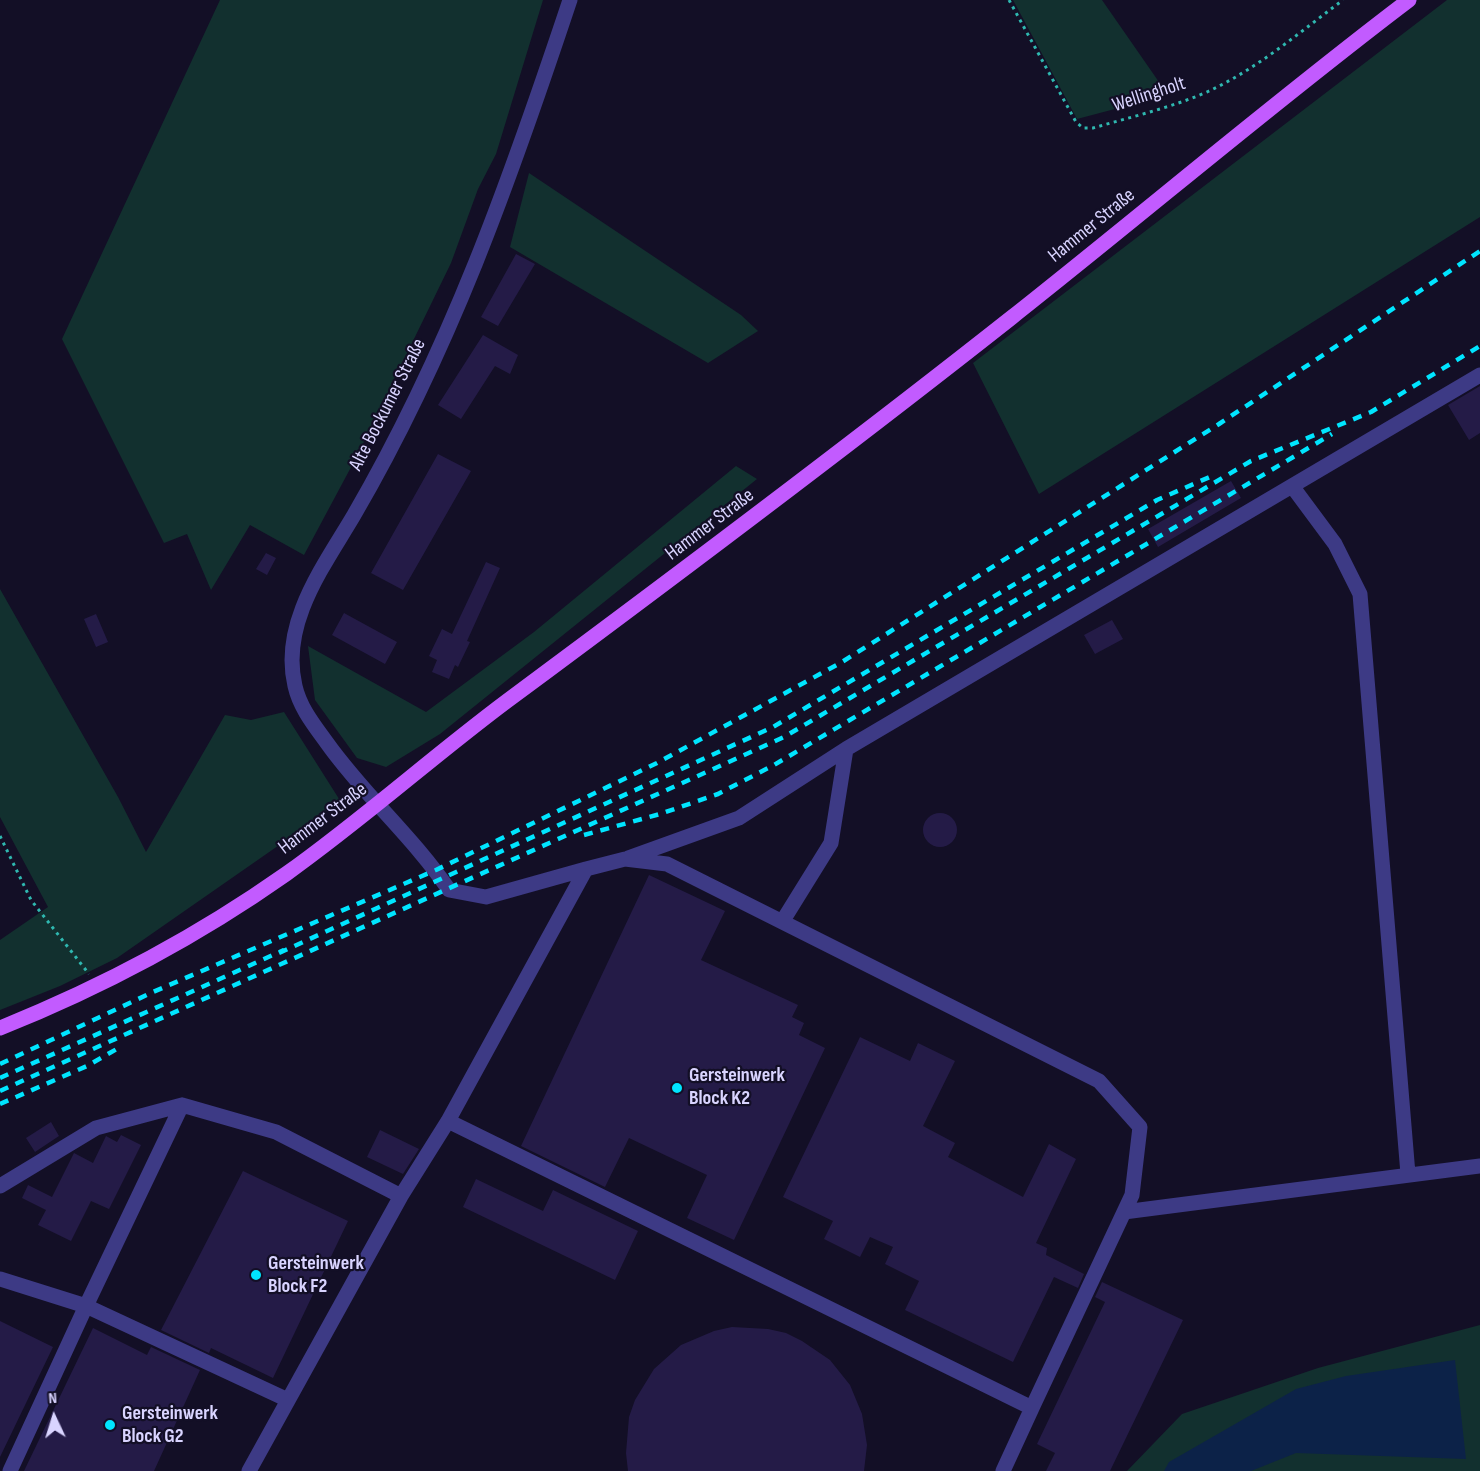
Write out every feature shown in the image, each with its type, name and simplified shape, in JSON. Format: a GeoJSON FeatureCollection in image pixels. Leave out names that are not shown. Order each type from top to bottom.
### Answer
{"type":"FeatureCollection","features":[{"type":"Feature","properties":{"kind":"main road","name":"Hammer Straße"},"geometry":{"type":"LineString","coordinates":[[0,1028],[98,985],[212,922],[284,875],[378,805],[500,706],[840,451],[1024,308],[1318,69],[1409,0]]}},
{"type":"Feature","properties":{"kind":"street","name":"Alte Bockumer Straße"},"geometry":{"type":"LineString","coordinates":[[570,0],[527,130],[458,311],[419,396],[304,602],[292,655],[298,698],[308,718],[343,765],[436,870],[449,890],[486,897],[625,859]]}},
{"type":"Feature","properties":{"kind":"street"},"geometry":{"type":"LineString","coordinates":[[625,859],[739,818],[846,749],[1480,375]]}},
{"type":"Feature","properties":{"kind":"street"},"geometry":{"type":"LineString","coordinates":[[1292,486],[1335,544],[1360,594],[1408,1174]]}},
{"type":"Feature","properties":{"kind":"street"},"geometry":{"type":"LineString","coordinates":[[782,922],[831,843],[846,749]]}},
{"type":"Feature","properties":{"kind":"street"},"geometry":{"type":"LineString","coordinates":[[625,859],[667,864],[1099,1081],[1140,1127],[1132,1195],[1003,1471]]}},
{"type":"Feature","properties":{"kind":"street"},"geometry":{"type":"LineString","coordinates":[[249,1471],[401,1196],[448,1121],[586,868]]}},
{"type":"Feature","properties":{"kind":"street"},"geometry":{"type":"LineString","coordinates":[[0,1186],[96,1128],[182,1105],[276,1132],[401,1196]]}},
{"type":"Feature","properties":{"kind":"street"},"geometry":{"type":"LineString","coordinates":[[10,1471],[182,1105]]}},
{"type":"Feature","properties":{"kind":"street"},"geometry":{"type":"LineString","coordinates":[[448,1121],[1032,1408]]}},
{"type":"Feature","properties":{"kind":"street"},"geometry":{"type":"LineString","coordinates":[[1124,1212],[1480,1166]]}},
{"type":"Feature","properties":{"kind":"street"},"geometry":{"type":"LineString","coordinates":[[0,1279],[86,1306],[288,1400]]}},
{"type":"Feature","properties":{"kind":"path","name":"Wellingholt"},"geometry":{"type":"LineString","coordinates":[[1010,0],[1076,122],[1083,128],[1093,128],[1171,106],[1232,79],[1255,66],[1343,0]]}},
{"type":"Feature","properties":{"kind":"path"},"geometry":{"type":"LineString","coordinates":[[0,836],[32,900],[98,985]]}},
{"type":"Feature","properties":{"kind":"green space"},"geometry":{"type":"Polygon","coordinates":[[[220,0],[543,0],[496,154],[478,189],[451,263],[357,456],[304,555],[250,525],[211,590],[187,534],[164,543],[62,339],[220,0]]]}},
{"type":"Feature","properties":{"kind":"green space"},"geometry":{"type":"Polygon","coordinates":[[[1013,0],[1102,0],[1168,95],[1077,119],[1013,0]]]}},
{"type":"Feature","properties":{"kind":"green space"},"geometry":{"type":"Polygon","coordinates":[[[1447,0],[1480,0],[1480,217],[1039,494],[973,363],[1447,0]]]}},
{"type":"Feature","properties":{"kind":"green space"},"geometry":{"type":"Polygon","coordinates":[[[529,173],[741,315],[758,331],[708,363],[510,247],[529,173]]]}},
{"type":"Feature","properties":{"kind":"green space"},"geometry":{"type":"Polygon","coordinates":[[[736,466],[757,479],[440,734],[386,767],[357,758],[315,700],[308,646],[426,712],[534,632],[736,466]]]}},
{"type":"Feature","properties":{"kind":"green space"},"geometry":{"type":"Polygon","coordinates":[[[0,589],[118,797],[146,852],[225,715],[251,720],[284,712],[341,802],[117,958],[60,986],[0,1010],[0,940],[48,907],[0,817],[0,589]]]}},
{"type":"Feature","properties":{"kind":"green space"},"geometry":{"type":"Polygon","coordinates":[[[1480,1325],[1480,1471],[1127,1471],[1182,1414],[1318,1368],[1480,1325]]]}},
{"type":"Feature","properties":{"kind":"water"},"geometry":{"type":"Polygon","coordinates":[[[1455,1360],[1466,1459],[1296,1453],[1251,1471],[1164,1471],[1169,1462],[1296,1389],[1346,1376],[1455,1360]]]}},
{"type":"Feature","properties":{"kind":"building"},"geometry":{"type":"Polygon","coordinates":[[[516,254],[535,264],[498,326],[481,317],[516,254]]]}},
{"type":"Feature","properties":{"kind":"building"},"geometry":{"type":"Polygon","coordinates":[[[483,335],[518,355],[510,374],[495,366],[461,419],[438,405],[483,335]]]}},
{"type":"Feature","properties":{"kind":"building"},"geometry":{"type":"Polygon","coordinates":[[[1480,386],[1480,433],[1469,440],[1448,405],[1480,386]]]}},
{"type":"Feature","properties":{"kind":"building"},"geometry":{"type":"Polygon","coordinates":[[[438,454],[471,471],[403,590],[371,573],[438,454]]]}},
{"type":"Feature","properties":{"kind":"building"},"geometry":{"type":"Polygon","coordinates":[[[1231,481],[1241,498],[1158,547],[1148,529],[1231,481]]]}},
{"type":"Feature","properties":{"kind":"building"},"geometry":{"type":"Polygon","coordinates":[[[266,553],[276,558],[267,575],[256,569],[266,553]]]}},
{"type":"Feature","properties":{"kind":"building"},"geometry":{"type":"Polygon","coordinates":[[[486,562],[500,568],[467,641],[470,642],[458,667],[455,665],[449,679],[432,672],[437,660],[429,656],[442,629],[452,634],[486,562]]]}},
{"type":"Feature","properties":{"kind":"building"},"geometry":{"type":"Polygon","coordinates":[[[344,613],[397,642],[385,664],[332,635],[344,613]]]}},
{"type":"Feature","properties":{"kind":"building"},"geometry":{"type":"Polygon","coordinates":[[[96,614],[108,642],[96,647],[84,619],[96,614]]]}},
{"type":"Feature","properties":{"kind":"building"},"geometry":{"type":"Polygon","coordinates":[[[1112,620],[1123,639],[1095,654],[1084,635],[1112,620]]]}},
{"type":"Feature","properties":{"kind":"building"},"geometry":{"type":"Polygon","coordinates":[[[940,813],[952,818],[957,830],[952,842],[940,847],[928,842],[923,830],[928,818],[940,813]]]}},
{"type":"Feature","properties":{"kind":"building","name":"Gersteinwerk Block K2"},"geometry":{"type":"Polygon","coordinates":[[[649,875],[725,911],[701,960],[798,1005],[792,1017],[804,1023],[799,1035],[825,1048],[734,1240],[687,1218],[707,1175],[629,1138],[605,1187],[521,1146],[649,875]]]}},
{"type":"Feature","properties":{"kind":"building"},"geometry":{"type":"Polygon","coordinates":[[[860,1037],[910,1061],[918,1043],[955,1061],[923,1126],[955,1143],[948,1157],[1023,1197],[1049,1144],[1076,1159],[1036,1243],[1047,1248],[1046,1255],[1084,1274],[1078,1288],[1054,1277],[1013,1362],[905,1310],[919,1281],[885,1264],[893,1247],[870,1237],[860,1257],[824,1239],[833,1221],[783,1197],[860,1037]]]}},
{"type":"Feature","properties":{"kind":"building"},"geometry":{"type":"Polygon","coordinates":[[[51,1122],[59,1136],[35,1152],[26,1138],[51,1122]]]}},
{"type":"Feature","properties":{"kind":"building"},"geometry":{"type":"Polygon","coordinates":[[[380,1130],[419,1149],[403,1174],[367,1157],[380,1130]]]}},
{"type":"Feature","properties":{"kind":"building"},"geometry":{"type":"Polygon","coordinates":[[[121,1135],[141,1145],[109,1209],[91,1201],[71,1241],[38,1225],[46,1210],[22,1198],[28,1185],[52,1197],[74,1153],[93,1163],[106,1136],[117,1142],[121,1135]]]}},
{"type":"Feature","properties":{"kind":"building","name":"Gersteinwerk Block F2"},"geometry":{"type":"Polygon","coordinates":[[[243,1171],[348,1221],[273,1378],[211,1348],[209,1353],[161,1330],[243,1171]]]}},
{"type":"Feature","properties":{"kind":"building"},"geometry":{"type":"Polygon","coordinates":[[[476,1179],[543,1211],[553,1190],[638,1231],[615,1280],[463,1207],[476,1179]]]}},
{"type":"Feature","properties":{"kind":"building"},"geometry":{"type":"Polygon","coordinates":[[[1102,1282],[1183,1320],[1110,1471],[1046,1471],[1055,1453],[1037,1444],[1105,1302],[1095,1297],[1102,1282]]]}},
{"type":"Feature","properties":{"kind":"building"},"geometry":{"type":"Polygon","coordinates":[[[0,1321],[53,1347],[0,1457],[0,1321]]]}},
{"type":"Feature","properties":{"kind":"building"},"geometry":{"type":"Polygon","coordinates":[[[732,1327],[768,1329],[786,1333],[830,1360],[850,1385],[862,1414],[867,1445],[864,1471],[628,1471],[626,1453],[629,1417],[635,1400],[654,1369],[681,1345],[714,1331],[732,1327]]]}},
{"type":"Feature","properties":{"kind":"building","name":"Gersteinwerk Block G2"},"geometry":{"type":"Polygon","coordinates":[[[93,1328],[147,1355],[151,1347],[200,1370],[154,1471],[24,1471],[93,1328]]]}},
{"type":"Feature","properties":{"kind":"railway"},"geometry":{"type":"LineString","coordinates":[[0,1064],[153,992],[436,870],[657,763],[842,662],[1219,424],[1480,251]]}},
{"type":"Feature","properties":{"kind":"railway"},"geometry":{"type":"LineString","coordinates":[[0,1091],[784,737],[1251,461],[1371,412],[1480,346]]}},
{"type":"Feature","properties":{"kind":"railway"},"geometry":{"type":"LineString","coordinates":[[584,835],[660,814],[718,794],[774,765],[1332,434]]}},
{"type":"Feature","properties":{"kind":"railway"},"geometry":{"type":"LineString","coordinates":[[279,953],[773,727],[1157,500],[1212,476]]}},
{"type":"Feature","properties":{"kind":"railway"},"geometry":{"type":"LineString","coordinates":[[0,1078],[284,950]]}},
{"type":"Feature","properties":{"kind":"railway"},"geometry":{"type":"LineString","coordinates":[[0,1104],[87,1066],[122,1046]]}},
{"type":"Feature","properties":{"kind":"place","name":"Gersteinwerk Block K2"},"geometry":{"type":"Point","coordinates":[677,1088]}},
{"type":"Feature","properties":{"kind":"place","name":"Gersteinwerk Block F2"},"geometry":{"type":"Point","coordinates":[256,1275]}},
{"type":"Feature","properties":{"kind":"place","name":"Gersteinwerk Block G2"},"geometry":{"type":"Point","coordinates":[110,1425]}}]}
